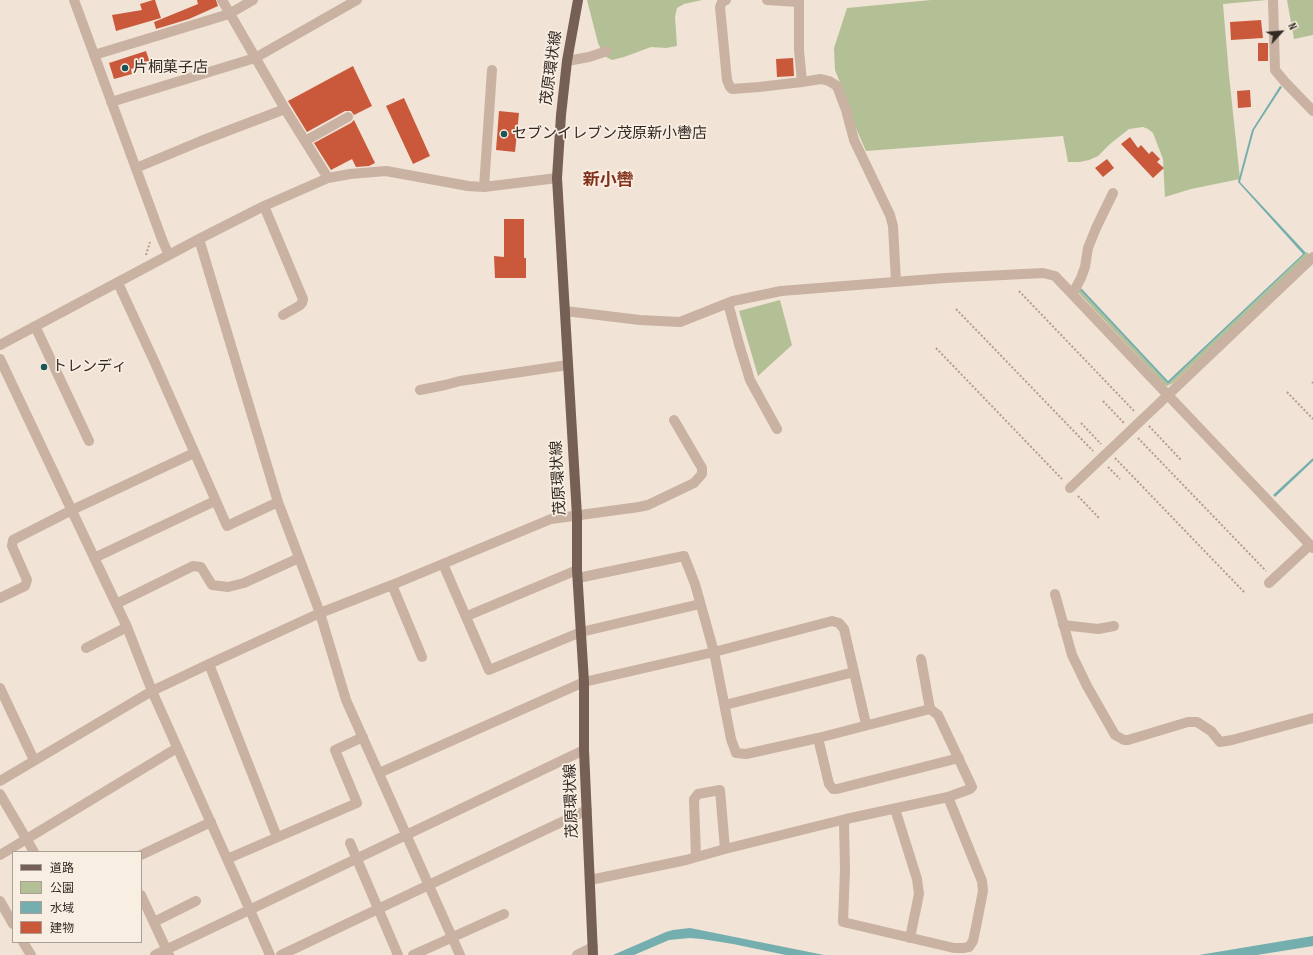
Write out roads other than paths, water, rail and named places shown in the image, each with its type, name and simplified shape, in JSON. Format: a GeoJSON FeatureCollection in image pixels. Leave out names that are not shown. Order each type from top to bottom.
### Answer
{"type":"FeatureCollection","features":[{"type":"Feature","properties":{"kind":"main road","name":"茂原環状線"},"geometry":{"type":"LineString","coordinates":[[578,0],[567,61],[561,115],[557,178],[577,516],[578,574],[584,682],[584,750],[593,951]]}},
{"type":"Feature","properties":{"kind":"street"},"geometry":{"type":"LineString","coordinates":[[74,0],[169,255]]}},
{"type":"Feature","properties":{"kind":"street"},"geometry":{"type":"LineString","coordinates":[[222,0],[285,109],[328,178]]}},
{"type":"Feature","properties":{"kind":"street"},"geometry":{"type":"LineString","coordinates":[[94,56],[229,14],[253,0]]}},
{"type":"Feature","properties":{"kind":"street"},"geometry":{"type":"LineString","coordinates":[[111,102],[255,58],[357,0]]}},
{"type":"Feature","properties":{"kind":"street"},"geometry":{"type":"LineString","coordinates":[[726,0],[722,2],[720,7],[727,80],[732,89],[821,79],[829,81],[837,86],[846,110],[854,140],[890,215],[893,226],[896,282]]}},
{"type":"Feature","properties":{"kind":"street"},"geometry":{"type":"LineString","coordinates":[[767,0],[799,1],[798,50],[802,82]]}},
{"type":"Feature","properties":{"kind":"street"},"geometry":{"type":"LineString","coordinates":[[1272,0],[1276,70],[1285,82],[1313,111]]}},
{"type":"Feature","properties":{"kind":"street"},"geometry":{"type":"LineString","coordinates":[[567,61],[589,57],[607,51]]}},
{"type":"Feature","properties":{"kind":"street"},"geometry":{"type":"LineString","coordinates":[[484,187],[492,70]]}},
{"type":"Feature","properties":{"kind":"street"},"geometry":{"type":"LineString","coordinates":[[136,168],[285,109]]}},
{"type":"Feature","properties":{"kind":"street"},"geometry":{"type":"LineString","coordinates":[[305,141],[348,117]]}},
{"type":"Feature","properties":{"kind":"street"},"geometry":{"type":"LineString","coordinates":[[0,345],[199,239],[264,206],[328,178],[350,174],[386,171],[468,186],[484,187],[557,178]]}},
{"type":"Feature","properties":{"kind":"street"},"geometry":{"type":"LineString","coordinates":[[1073,293],[1085,267],[1088,248],[1113,193]]}},
{"type":"Feature","properties":{"kind":"street"},"geometry":{"type":"LineString","coordinates":[[264,206],[303,299],[299,306],[283,315]]}},
{"type":"Feature","properties":{"kind":"street"},"geometry":{"type":"LineString","coordinates":[[199,239],[278,502],[320,613],[346,700],[460,955]]}},
{"type":"Feature","properties":{"kind":"street"},"geometry":{"type":"LineString","coordinates":[[1070,488],[1313,257]]}},
{"type":"Feature","properties":{"kind":"street"},"geometry":{"type":"LineString","coordinates":[[565,311],[640,320],[680,322],[728,303],[781,292],[945,278],[1043,272],[1055,276],[1073,293],[1312,546],[1269,583]]}},
{"type":"Feature","properties":{"kind":"street"},"geometry":{"type":"LineString","coordinates":[[118,282],[155,362],[226,526],[278,502]]}},
{"type":"Feature","properties":{"kind":"street"},"geometry":{"type":"LineString","coordinates":[[728,303],[750,380],[777,429]]}},
{"type":"Feature","properties":{"kind":"street"},"geometry":{"type":"LineString","coordinates":[[35,326],[89,441]]}},
{"type":"Feature","properties":{"kind":"street"},"geometry":{"type":"LineString","coordinates":[[0,360],[127,627],[152,691],[270,955]]}},
{"type":"Feature","properties":{"kind":"street"},"geometry":{"type":"LineString","coordinates":[[420,390],[445,386],[460,381],[568,365]]}},
{"type":"Feature","properties":{"kind":"street"},"geometry":{"type":"LineString","coordinates":[[0,781],[152,691],[320,613],[552,520],[648,505],[694,483],[702,474],[702,468],[674,420]]}},
{"type":"Feature","properties":{"kind":"street"},"geometry":{"type":"LineString","coordinates":[[0,598],[25,586],[27,580],[12,546],[13,540],[72,510],[194,453]]}},
{"type":"Feature","properties":{"kind":"street"},"geometry":{"type":"LineString","coordinates":[[94,558],[215,501]]}},
{"type":"Feature","properties":{"kind":"street"},"geometry":{"type":"LineString","coordinates":[[467,616],[578,574],[684,556],[696,584],[700,604],[714,652],[731,740],[736,753],[746,754],[818,738],[866,724],[930,709],[935,711],[938,715],[972,787],[948,797],[846,819],[696,857],[590,880]]}},
{"type":"Feature","properties":{"kind":"street"},"geometry":{"type":"LineString","coordinates":[[116,604],[193,566],[201,567],[212,585],[228,586],[244,583],[299,558]]}},
{"type":"Feature","properties":{"kind":"street"},"geometry":{"type":"LineString","coordinates":[[442,564],[467,616],[490,670],[581,632],[700,604]]}},
{"type":"Feature","properties":{"kind":"street"},"geometry":{"type":"LineString","coordinates":[[392,585],[422,657]]}},
{"type":"Feature","properties":{"kind":"street"},"geometry":{"type":"LineString","coordinates":[[1055,594],[1072,655],[1087,686],[1115,735],[1124,740],[1178,724],[1196,722],[1211,731],[1220,742],[1313,718]]}},
{"type":"Feature","properties":{"kind":"street"},"geometry":{"type":"LineString","coordinates":[[379,773],[584,682],[714,652],[832,621],[839,623],[844,629],[866,724]]}},
{"type":"Feature","properties":{"kind":"street"},"geometry":{"type":"LineString","coordinates":[[1063,625],[1098,629],[1114,626]]}},
{"type":"Feature","properties":{"kind":"street"},"geometry":{"type":"LineString","coordinates":[[86,648],[127,627]]}},
{"type":"Feature","properties":{"kind":"street"},"geometry":{"type":"LineString","coordinates":[[921,659],[930,709]]}},
{"type":"Feature","properties":{"kind":"street"},"geometry":{"type":"LineString","coordinates":[[209,664],[277,837]]}},
{"type":"Feature","properties":{"kind":"street"},"geometry":{"type":"LineString","coordinates":[[725,705],[854,672]]}},
{"type":"Feature","properties":{"kind":"street"},"geometry":{"type":"LineString","coordinates":[[0,688],[34,760]]}},
{"type":"Feature","properties":{"kind":"street"},"geometry":{"type":"LineString","coordinates":[[227,859],[357,803],[334,750],[363,738]]}},
{"type":"Feature","properties":{"kind":"street"},"geometry":{"type":"LineString","coordinates":[[818,738],[829,784],[833,789],[959,758]]}},
{"type":"Feature","properties":{"kind":"street"},"geometry":{"type":"LineString","coordinates":[[0,855],[177,748]]}},
{"type":"Feature","properties":{"kind":"street"},"geometry":{"type":"LineString","coordinates":[[155,955],[168,952],[249,909],[584,750]]}},
{"type":"Feature","properties":{"kind":"street"},"geometry":{"type":"LineString","coordinates":[[696,857],[694,799],[698,794],[720,790],[725,849]]}},
{"type":"Feature","properties":{"kind":"street"},"geometry":{"type":"LineString","coordinates":[[0,794],[33,851]]}},
{"type":"Feature","properties":{"kind":"street"},"geometry":{"type":"LineString","coordinates":[[846,819],[844,824],[845,870],[843,922],[910,938],[963,948],[969,947],[973,941],[983,891],[982,881],[948,797]]}},
{"type":"Feature","properties":{"kind":"street"},"geometry":{"type":"LineString","coordinates":[[895,809],[917,879],[919,894],[910,938]]}},
{"type":"Feature","properties":{"kind":"street"},"geometry":{"type":"LineString","coordinates":[[281,955],[587,810]]}},
{"type":"Feature","properties":{"kind":"street"},"geometry":{"type":"LineString","coordinates":[[142,855],[210,822]]}},
{"type":"Feature","properties":{"kind":"street"},"geometry":{"type":"LineString","coordinates":[[350,843],[398,955]]}},
{"type":"Feature","properties":{"kind":"street"},"geometry":{"type":"LineString","coordinates":[[154,922],[196,901]]}},
{"type":"Feature","properties":{"kind":"street"},"geometry":{"type":"LineString","coordinates":[[0,902],[12,922]]}},
{"type":"Feature","properties":{"kind":"street"},"geometry":{"type":"LineString","coordinates":[[142,902],[154,922],[168,952]]}},
{"type":"Feature","properties":{"kind":"street"},"geometry":{"type":"LineString","coordinates":[[413,955],[504,914]]}},
{"type":"Feature","properties":{"kind":"street"},"geometry":{"type":"LineString","coordinates":[[24,943],[31,955]]}},
{"type":"Feature","properties":{"kind":"street"},"geometry":{"type":"LineString","coordinates":[[577,955],[593,951]]}},
{"type":"Feature","properties":{"kind":"water"},"geometry":{"type":"Polygon","coordinates":[[[1280,86],[1282,87],[1254,130],[1240,182],[1306,253],[1168,384],[1080,290],[1082,289],[1168,381],[1303,254],[1238,182],[1252,130],[1280,86]]]}},
{"type":"Feature","properties":{"kind":"water"},"geometry":{"type":"Polygon","coordinates":[[[1313,458],[1313,461],[1275,497],[1273,495],[1313,458]]]}},
{"type":"Feature","properties":{"kind":"water"},"geometry":{"type":"Polygon","coordinates":[[[690,928],[824,955],[786,955],[733,944],[690,938],[669,940],[634,955],[613,955],[666,932],[690,928]]]}},
{"type":"Feature","properties":{"kind":"water"},"geometry":{"type":"Polygon","coordinates":[[[1313,936],[1313,946],[1257,955],[1199,955],[1313,936]]]}},
{"type":"Feature","properties":{"kind":"place","name":"片桐菓子店"},"geometry":{"type":"Point","coordinates":[125,68]}},
{"type":"Feature","properties":{"kind":"place","name":"セブンイレブン茂原新小轡店"},"geometry":{"type":"Point","coordinates":[504,134]}},
{"type":"Feature","properties":{"kind":"place","name":"トレンディ"},"geometry":{"type":"Point","coordinates":[44,367]}},
{"type":"Feature","properties":{"kind":"district","name":"新小轡"},"geometry":{"type":"Point","coordinates":[608,181]}}]}
